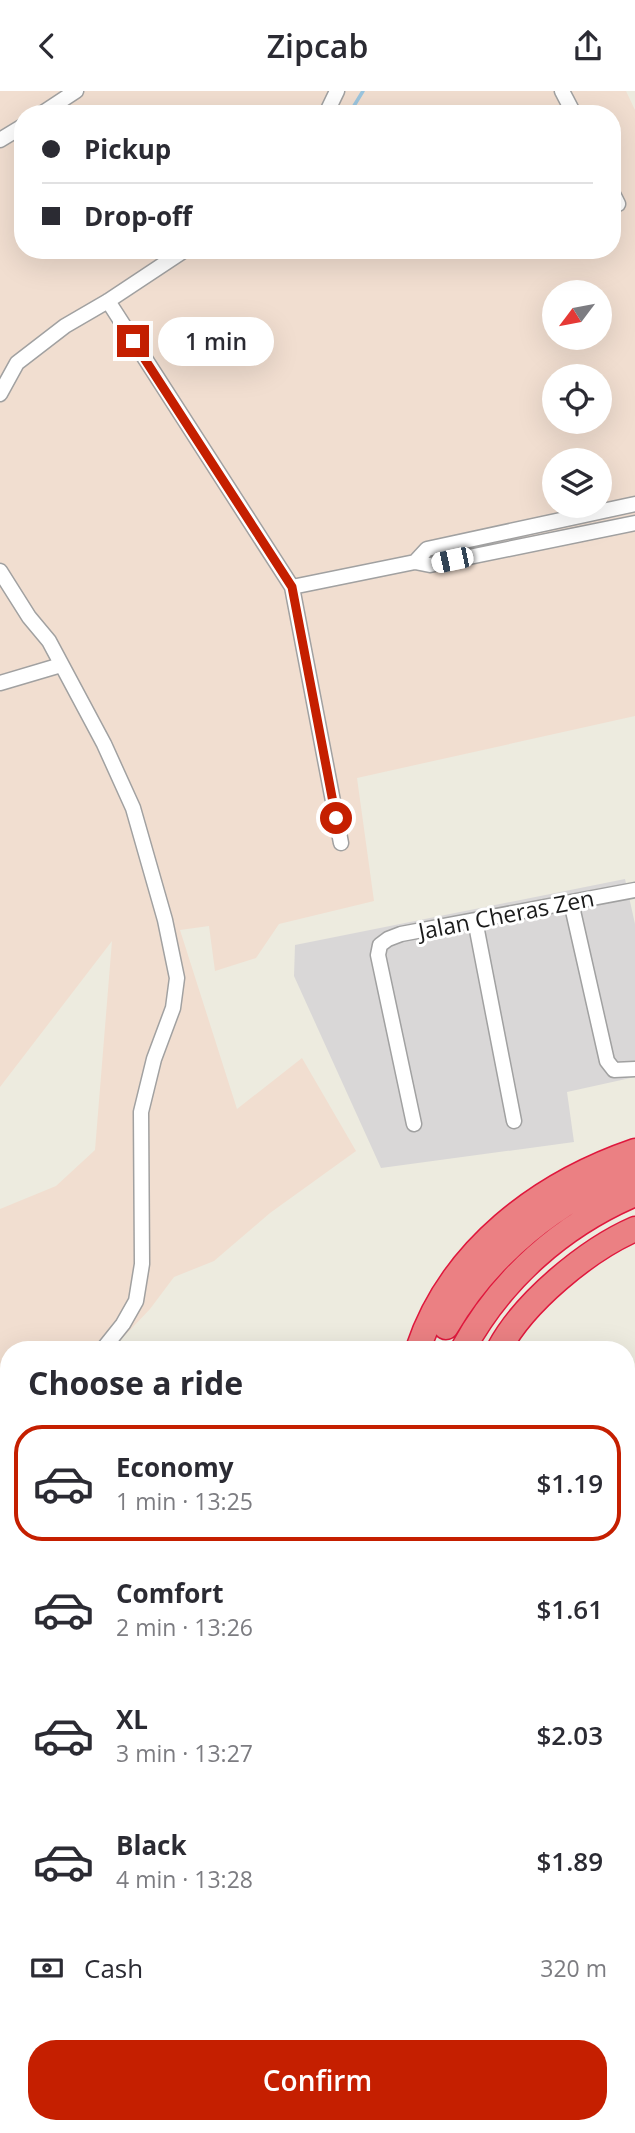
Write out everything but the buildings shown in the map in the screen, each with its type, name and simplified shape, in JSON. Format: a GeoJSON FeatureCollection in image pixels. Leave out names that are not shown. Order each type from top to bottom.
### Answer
{"type":"FeatureCollection","features":[{"type":"Feature","properties":{"kind":"highway"},"geometry":{"type":"LineString","coordinates":[[421,1341],[440,1302],[486,1239],[519,1211],[561,1183],[635,1151]]}},
{"type":"Feature","properties":{"kind":"highway"},"geometry":{"type":"LineString","coordinates":[[439,1341],[459,1304],[502,1255],[535,1226],[576,1197],[635,1170]]}},
{"type":"Feature","properties":{"kind":"highway"},"geometry":{"type":"LineString","coordinates":[[468,1341],[490,1307],[520,1270],[591,1217],[635,1194]]}},
{"type":"Feature","properties":{"kind":"highway"},"geometry":{"type":"LineString","coordinates":[[503,1341],[547,1290],[586,1257],[632,1231]]}},
{"type":"Feature","properties":{"kind":"street"},"geometry":{"type":"LineString","coordinates":[[55,105],[76,91]]}},
{"type":"Feature","properties":{"kind":"street"},"geometry":{"type":"LineString","coordinates":[[0,394],[17,363],[65,326],[171,259]]}},
{"type":"Feature","properties":{"kind":"street"},"geometry":{"type":"LineString","coordinates":[[108,301],[292,587],[341,843]]}},
{"type":"Feature","properties":{"kind":"street"},"geometry":{"type":"LineString","coordinates":[[415,562],[427,549],[635,504]]}},
{"type":"Feature","properties":{"kind":"street"},"geometry":{"type":"LineString","coordinates":[[292,587],[415,562],[430,565],[635,523]]}},
{"type":"Feature","properties":{"kind":"street"},"geometry":{"type":"LineString","coordinates":[[0,571],[29,617],[49,641],[104,744],[133,808],[165,920],[177,978],[173,1008],[154,1059],[141,1112],[142,1264],[136,1301],[109,1341]]}},
{"type":"Feature","properties":{"kind":"street"},"geometry":{"type":"LineString","coordinates":[[0,683],[61,665]]}},
{"type":"Feature","properties":{"kind":"street","name":"Jalan Cheras Zen"},"geometry":{"type":"LineString","coordinates":[[414,1124],[378,955],[380,945],[401,934],[635,890]]}},
{"type":"Feature","properties":{"kind":"street"},"geometry":{"type":"LineString","coordinates":[[570,902],[607,1061],[614,1070],[635,1069]]}},
{"type":"Feature","properties":{"kind":"street"},"geometry":{"type":"LineString","coordinates":[[475,920],[514,1121]]}},
{"type":"Feature","properties":{"kind":"shaded area"},"geometry":{"type":"Polygon","coordinates":[[[0,91],[626,91],[635,110],[635,716],[357,778],[374,901],[279,924],[256,958],[215,971],[209,926],[180,930],[237,1109],[302,1058],[356,1151],[270,1213],[214,1261],[174,1277],[150,1309],[120,1341],[0,1341],[0,1209],[56,1186],[95,1150],[112,941],[0,1087],[0,91]]]}},
{"type":"Feature","properties":{"kind":"shaded area"},"geometry":{"type":"Polygon","coordinates":[[[625,879],[635,924],[635,1077],[567,1092],[574,1142],[381,1168],[294,976],[295,945],[625,879]]]}},
{"type":"Feature","properties":{"kind":"waterway"},"geometry":{"type":"LineString","coordinates":[[354,105],[363,91]]}},
{"type":"Feature","properties":{"kind":"route"},"geometry":{"type":"LineString","coordinates":[[133,341],[292,587],[336,818]]}}]}
